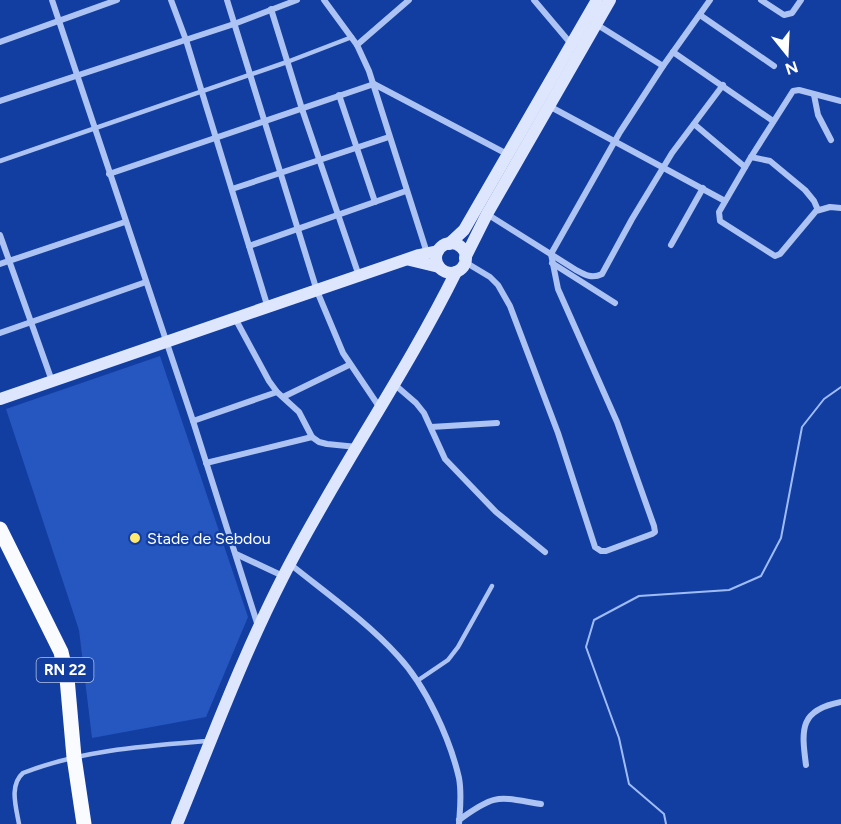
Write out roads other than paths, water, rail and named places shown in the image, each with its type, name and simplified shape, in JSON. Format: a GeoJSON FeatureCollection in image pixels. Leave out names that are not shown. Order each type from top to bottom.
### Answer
{"type":"FeatureCollection","features":[{"type":"Feature","properties":{"kind":"main road"},"geometry":{"type":"LineString","coordinates":[[177,824],[258,629],[283,576],[456,272],[465,260],[487,214],[549,106],[597,0]]}},
{"type":"Feature","properties":{"kind":"main road"},"geometry":{"type":"LineString","coordinates":[[0,399],[410,260],[449,244],[465,230],[507,154],[575,48],[596,24],[610,0]]}},
{"type":"Feature","properties":{"kind":"main road"},"geometry":{"type":"LineString","coordinates":[[449,244],[458,246],[464,253],[465,260]]}},
{"type":"Feature","properties":{"kind":"main road"},"geometry":{"type":"LineString","coordinates":[[432,252],[446,291]]}},
{"type":"Feature","properties":{"kind":"main road"},"geometry":{"type":"LineString","coordinates":[[410,260],[456,272]]}},
{"type":"Feature","properties":{"kind":"main road","name":"RN 22"},"geometry":{"type":"LineString","coordinates":[[0,529],[61,652],[67,678],[74,757],[84,824]]}},
{"type":"Feature","properties":{"kind":"street"},"geometry":{"type":"LineString","coordinates":[[52,0],[193,421],[258,629]]}},
{"type":"Feature","properties":{"kind":"street"},"geometry":{"type":"LineString","coordinates":[[0,42],[116,0]]}},
{"type":"Feature","properties":{"kind":"street"},"geometry":{"type":"LineString","coordinates":[[171,0],[186,40],[268,308]]}},
{"type":"Feature","properties":{"kind":"street"},"geometry":{"type":"LineString","coordinates":[[227,0],[317,291],[349,365],[380,408]]}},
{"type":"Feature","properties":{"kind":"street"},"geometry":{"type":"LineString","coordinates":[[0,101],[234,24],[297,0]]}},
{"type":"Feature","properties":{"kind":"street"},"geometry":{"type":"LineString","coordinates":[[324,0],[357,45],[374,84],[406,191],[432,252]]}},
{"type":"Feature","properties":{"kind":"street"},"geometry":{"type":"LineString","coordinates":[[357,45],[409,0]]}},
{"type":"Feature","properties":{"kind":"street"},"geometry":{"type":"LineString","coordinates":[[534,0],[575,48]]}},
{"type":"Feature","properties":{"kind":"street"},"geometry":{"type":"LineString","coordinates":[[465,260],[498,285],[510,306],[558,433],[593,543],[597,549],[606,551],[652,534],[655,529],[624,440],[558,289],[551,254],[614,141],[710,0]]}},
{"type":"Feature","properties":{"kind":"street"},"geometry":{"type":"LineString","coordinates":[[761,0],[784,15],[792,13],[801,0]]}},
{"type":"Feature","properties":{"kind":"street"},"geometry":{"type":"LineString","coordinates":[[271,9],[359,277]]}},
{"type":"Feature","properties":{"kind":"street"},"geometry":{"type":"LineString","coordinates":[[700,15],[774,66]]}},
{"type":"Feature","properties":{"kind":"street"},"geometry":{"type":"LineString","coordinates":[[596,24],[663,66]]}},
{"type":"Feature","properties":{"kind":"street"},"geometry":{"type":"LineString","coordinates":[[674,52],[773,121]]}},
{"type":"Feature","properties":{"kind":"street"},"geometry":{"type":"LineString","coordinates":[[109,174],[374,84],[507,154]]}},
{"type":"Feature","properties":{"kind":"street"},"geometry":{"type":"LineString","coordinates":[[487,214],[587,276],[595,277],[602,273],[664,166],[723,85]]}},
{"type":"Feature","properties":{"kind":"street"},"geometry":{"type":"LineString","coordinates":[[841,100],[799,90],[793,91],[745,166],[719,212],[720,221],[775,256],[780,254],[804,223],[818,210],[830,207],[841,208]]}},
{"type":"Feature","properties":{"kind":"street"},"geometry":{"type":"LineString","coordinates":[[339,95],[375,202]]}},
{"type":"Feature","properties":{"kind":"street"},"geometry":{"type":"LineString","coordinates":[[814,95],[818,115],[831,140]]}},
{"type":"Feature","properties":{"kind":"street"},"geometry":{"type":"LineString","coordinates":[[549,106],[726,201]]}},
{"type":"Feature","properties":{"kind":"street"},"geometry":{"type":"LineString","coordinates":[[694,124],[745,166]]}},
{"type":"Feature","properties":{"kind":"street"},"geometry":{"type":"LineString","coordinates":[[232,189],[389,137]]}},
{"type":"Feature","properties":{"kind":"street"},"geometry":{"type":"LineString","coordinates":[[751,157],[770,161],[805,190],[818,210]]}},
{"type":"Feature","properties":{"kind":"street"},"geometry":{"type":"LineString","coordinates":[[671,245],[703,188]]}},
{"type":"Feature","properties":{"kind":"street"},"geometry":{"type":"LineString","coordinates":[[249,246],[406,191]]}},
{"type":"Feature","properties":{"kind":"street"},"geometry":{"type":"LineString","coordinates":[[0,264],[125,222]]}},
{"type":"Feature","properties":{"kind":"street"},"geometry":{"type":"LineString","coordinates":[[0,235],[52,382]]}},
{"type":"Feature","properties":{"kind":"street"},"geometry":{"type":"LineString","coordinates":[[552,264],[615,303]]}},
{"type":"Feature","properties":{"kind":"street"},"geometry":{"type":"LineString","coordinates":[[0,333],[146,282]]}},
{"type":"Feature","properties":{"kind":"street"},"geometry":{"type":"LineString","coordinates":[[236,320],[262,370],[280,395],[299,412],[312,437],[327,444],[357,447]]}},
{"type":"Feature","properties":{"kind":"street"},"geometry":{"type":"LineString","coordinates":[[193,421],[280,395],[349,365]]}},
{"type":"Feature","properties":{"kind":"street"},"geometry":{"type":"LineString","coordinates":[[394,384],[416,403],[437,446],[457,472],[496,512],[545,552]]}},
{"type":"Feature","properties":{"kind":"street"},"geometry":{"type":"LineString","coordinates":[[430,428],[497,423]]}},
{"type":"Feature","properties":{"kind":"street"},"geometry":{"type":"LineString","coordinates":[[206,463],[312,437]]}},
{"type":"Feature","properties":{"kind":"street"},"geometry":{"type":"LineString","coordinates":[[236,554],[283,576]]}},
{"type":"Feature","properties":{"kind":"street"},"geometry":{"type":"LineString","coordinates":[[290,564],[398,656],[417,681],[451,751],[459,780],[461,807],[459,822]]}},
{"type":"Feature","properties":{"kind":"street"},"geometry":{"type":"LineString","coordinates":[[806,765],[802,737],[805,724],[814,711],[841,702]]}},
{"type":"Feature","properties":{"kind":"street"},"geometry":{"type":"LineString","coordinates":[[459,822],[489,800],[499,798],[541,804]]}},
{"type":"Feature","properties":{"kind":"lane"},"geometry":{"type":"LineString","coordinates":[[0,161],[287,62],[352,37]]}},
{"type":"Feature","properties":{"kind":"lane"},"geometry":{"type":"LineString","coordinates":[[417,681],[448,660],[458,647],[492,586]]}},
{"type":"Feature","properties":{"kind":"lane"},"geometry":{"type":"LineString","coordinates":[[19,824],[14,791],[18,777],[23,772],[74,757],[211,741]]}},
{"type":"Feature","properties":{"kind":"waterway"},"geometry":{"type":"LineString","coordinates":[[666,824],[664,814],[629,784],[619,738],[586,647],[594,620],[639,596],[729,590],[761,576],[781,538],[802,427],[824,399],[841,387]]}},
{"type":"Feature","properties":{"kind":"place","name":"Stade de Sebdou"},"geometry":{"type":"Point","coordinates":[135,538]}}]}
